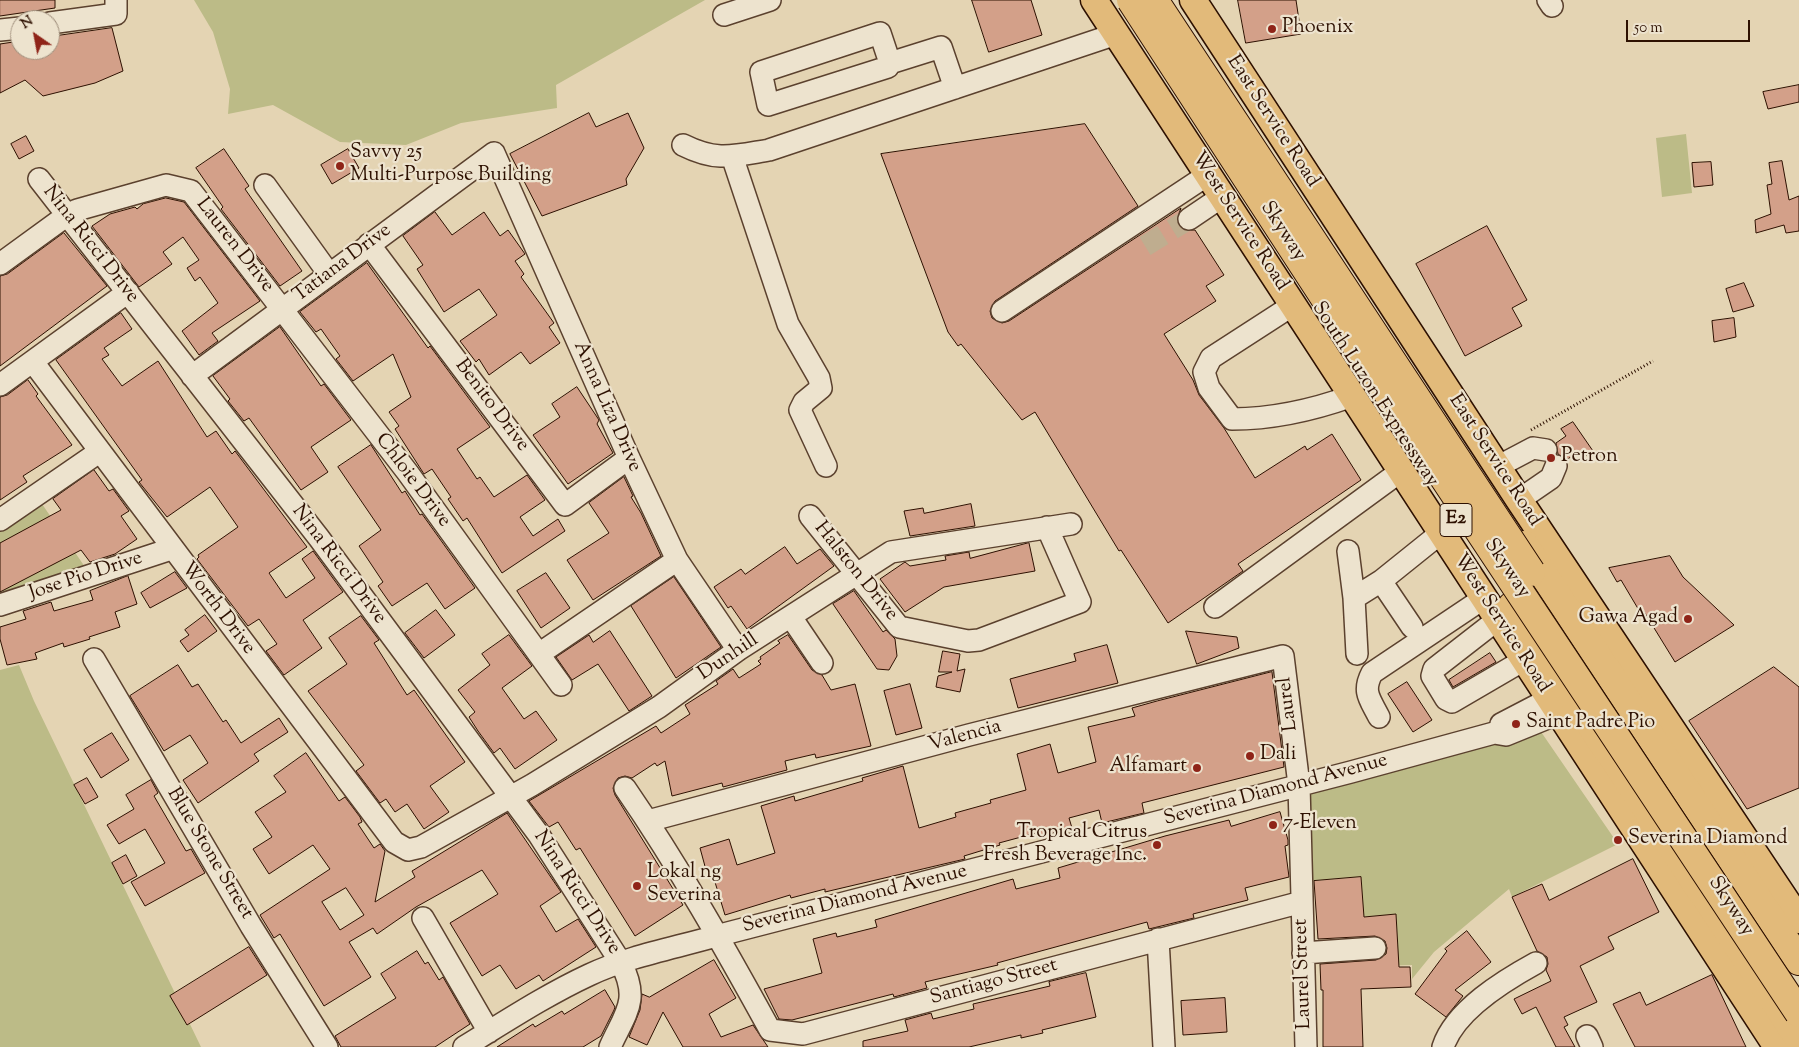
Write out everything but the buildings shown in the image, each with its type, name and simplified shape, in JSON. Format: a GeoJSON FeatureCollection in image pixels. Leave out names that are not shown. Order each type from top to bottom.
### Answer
{"type":"FeatureCollection","features":[{"type":"Feature","properties":{"kind":"highway","name":"South Luzon Expressway"},"geometry":{"type":"LineString","coordinates":[[1116,0],[1329,327],[1799,1038]]}},
{"type":"Feature","properties":{"kind":"highway","name":"Skyway"},"geometry":{"type":"LineString","coordinates":[[1131,0],[1330,306],[1799,1013]]}},
{"type":"Feature","properties":{"kind":"highway","name":"Skyway"},"geometry":{"type":"LineString","coordinates":[[1154,0],[1799,978]]}},
{"type":"Feature","properties":{"kind":"highway","name":"South Luzon Expressway"},"geometry":{"type":"LineString","coordinates":[[1165,0],[1799,961]]}},
{"type":"Feature","properties":{"kind":"main road","name":"West Service Road"},"geometry":{"type":"LineString","coordinates":[[1094,0],[1224,196],[1497,620],[1777,1047]]}},
{"type":"Feature","properties":{"kind":"main road","name":"East Service Road"},"geometry":{"type":"LineString","coordinates":[[1193,0],[1497,467],[1799,920]]}},
{"type":"Feature","properties":{"kind":"street"},"geometry":{"type":"LineString","coordinates":[[60,22],[116,14],[116,0]]}},
{"type":"Feature","properties":{"kind":"street"},"geometry":{"type":"LineString","coordinates":[[724,15],[770,0]]}},
{"type":"Feature","properties":{"kind":"street"},"geometry":{"type":"LineString","coordinates":[[890,63],[880,32],[761,72],[768,104],[888,67],[890,63],[941,47],[955,88]]}},
{"type":"Feature","properties":{"kind":"street"},"geometry":{"type":"LineString","coordinates":[[683,145],[704,155],[732,156],[769,150],[1116,34]]}},
{"type":"Feature","properties":{"kind":"street","name":"Tatiana Drive"},"geometry":{"type":"LineString","coordinates":[[192,376],[494,153]]}},
{"type":"Feature","properties":{"kind":"street","name":"Anna Liza Drive"},"geometry":{"type":"LineString","coordinates":[[494,153],[629,458],[677,560],[738,650]]}},
{"type":"Feature","properties":{"kind":"street"},"geometry":{"type":"LineString","coordinates":[[732,156],[788,324],[819,378],[821,388],[804,402],[800,410],[826,466]]}},
{"type":"Feature","properties":{"kind":"street"},"geometry":{"type":"LineString","coordinates":[[1002,311],[1209,174]]}},
{"type":"Feature","properties":{"kind":"street","name":"Nina Ricci Drive"},"geometry":{"type":"LineString","coordinates":[[38,179],[319,538],[539,836],[622,963],[630,980],[632,992],[630,1003],[610,1047]]}},
{"type":"Feature","properties":{"kind":"street","name":"Lauren Drive"},"geometry":{"type":"LineString","coordinates":[[0,264],[66,216],[166,185],[191,191],[283,309]]}},
{"type":"Feature","properties":{"kind":"street"},"geometry":{"type":"LineString","coordinates":[[265,185],[329,274]]}},
{"type":"Feature","properties":{"kind":"street"},"geometry":{"type":"LineString","coordinates":[[1189,219],[1224,196]]}},
{"type":"Feature","properties":{"kind":"street","name":"Benito Drive"},"geometry":{"type":"LineString","coordinates":[[369,244],[566,505],[629,458]]}},
{"type":"Feature","properties":{"kind":"street"},"geometry":{"type":"LineString","coordinates":[[0,385],[128,292]]}},
{"type":"Feature","properties":{"kind":"street"},"geometry":{"type":"LineString","coordinates":[[1329,327],[1365,304]]}},
{"type":"Feature","properties":{"kind":"street"},"geometry":{"type":"LineString","coordinates":[[1293,305],[1210,358],[1204,372],[1209,388],[1232,418],[1261,419],[1325,406],[1352,396]]}},
{"type":"Feature","properties":{"kind":"street","name":"Chloie Drive"},"geometry":{"type":"LineString","coordinates":[[283,309],[408,473],[561,684]]}},
{"type":"Feature","properties":{"kind":"street","name":"Worth Drive"},"geometry":{"type":"LineString","coordinates":[[33,362],[171,549],[394,842],[408,850]]}},
{"type":"Feature","properties":{"kind":"street"},"geometry":{"type":"LineString","coordinates":[[1497,467],[1533,448],[1551,458],[1551,478],[1519,500]]}},
{"type":"Feature","properties":{"kind":"street"},"geometry":{"type":"LineString","coordinates":[[0,520],[99,452]]}},
{"type":"Feature","properties":{"kind":"street"},"geometry":{"type":"LineString","coordinates":[[1215,607],[1401,471]]}},
{"type":"Feature","properties":{"kind":"street","name":"Halston Drive"},"geometry":{"type":"LineString","coordinates":[[810,516],[899,627],[968,641],[979,640],[1080,602],[1046,527]]}},
{"type":"Feature","properties":{"kind":"street","name":"Dunhill"},"geometry":{"type":"LineString","coordinates":[[408,850],[421,847],[510,797],[659,707],[738,650],[891,552],[1071,524]]}},
{"type":"Feature","properties":{"kind":"street"},"geometry":{"type":"LineString","coordinates":[[1354,598],[1381,581],[1442,532]]}},
{"type":"Feature","properties":{"kind":"street","name":"Jose Pio Drive"},"geometry":{"type":"LineString","coordinates":[[0,605],[171,549]]}},
{"type":"Feature","properties":{"kind":"street"},"geometry":{"type":"LineString","coordinates":[[1348,550],[1354,598],[1357,654]]}},
{"type":"Feature","properties":{"kind":"street"},"geometry":{"type":"LineString","coordinates":[[539,654],[677,560]]}},
{"type":"Feature","properties":{"kind":"street"},"geometry":{"type":"LineString","coordinates":[[1381,581],[1446,699],[1452,702],[1524,660]]}},
{"type":"Feature","properties":{"kind":"street"},"geometry":{"type":"LineString","coordinates":[[1379,717],[1367,694],[1366,684],[1372,673],[1412,638],[1484,598]]}},
{"type":"Feature","properties":{"kind":"street"},"geometry":{"type":"LineString","coordinates":[[791,617],[822,662]]}},
{"type":"Feature","properties":{"kind":"street"},"geometry":{"type":"LineString","coordinates":[[1432,676],[1434,669],[1497,620]]}},
{"type":"Feature","properties":{"kind":"street","name":"Laurel"},"geometry":{"type":"LineString","coordinates":[[1283,656],[1299,785],[1302,902]]}},
{"type":"Feature","properties":{"kind":"street","name":"Valencia"},"geometry":{"type":"LineString","coordinates":[[648,821],[969,735],[1283,656]]}},
{"type":"Feature","properties":{"kind":"street","name":"Blue Stone Street"},"geometry":{"type":"LineString","coordinates":[[94,659],[251,926],[327,1047]]}},
{"type":"Feature","properties":{"kind":"street","name":"Severina Diamond Avenue"},"geometry":{"type":"LineString","coordinates":[[464,1047],[574,982],[622,963],[716,936],[1494,733],[1500,724],[1554,706]]}},
{"type":"Feature","properties":{"kind":"street"},"geometry":{"type":"LineString","coordinates":[[625,788],[648,821],[716,936]]}},
{"type":"Feature","properties":{"kind":"street","name":"Santiago Street"},"geometry":{"type":"LineString","coordinates":[[716,936],[770,1030],[806,1040],[1158,938],[1302,902]]}},
{"type":"Feature","properties":{"kind":"street","name":"Laurel Street"},"geometry":{"type":"LineString","coordinates":[[1302,902],[1306,1047]]}},
{"type":"Feature","properties":{"kind":"street"},"geometry":{"type":"LineString","coordinates":[[422,918],[489,1032]]}},
{"type":"Feature","properties":{"kind":"street"},"geometry":{"type":"LineString","coordinates":[[1158,938],[1164,1047]]}},
{"type":"Feature","properties":{"kind":"street"},"geometry":{"type":"LineString","coordinates":[[1303,953],[1375,948]]}},
{"type":"Feature","properties":{"kind":"street"},"geometry":{"type":"LineString","coordinates":[[1443,1047],[1460,1019],[1488,993],[1506,979],[1536,963]]}},
{"type":"Feature","properties":{"kind":"path"},"geometry":{"type":"LineString","coordinates":[[1523,434],[1654,360]]}},
{"type":"Feature","properties":{"kind":"shaded area"},"geometry":{"type":"Polygon","coordinates":[[[194,0],[705,0],[556,85],[557,108],[461,123],[406,145],[340,142],[273,105],[228,114],[230,89],[213,32],[194,0]]]}},
{"type":"Feature","properties":{"kind":"shaded area"},"geometry":{"type":"Polygon","coordinates":[[[1686,134],[1692,193],[1662,197],[1656,138],[1686,134]]]}},
{"type":"Feature","properties":{"kind":"shaded area"},"geometry":{"type":"Polygon","coordinates":[[[40,501],[87,570],[0,596],[0,527],[40,501]]]}},
{"type":"Feature","properties":{"kind":"shaded area"},"geometry":{"type":"Polygon","coordinates":[[[19,665],[34,701],[201,1047],[0,1047],[0,670],[19,665]]]}},
{"type":"Feature","properties":{"kind":"shaded area"},"geometry":{"type":"Polygon","coordinates":[[[1537,726],[1618,844],[1512,897],[1509,889],[1434,952],[1412,979],[1412,965],[1377,966],[1377,947],[1398,945],[1396,914],[1362,917],[1361,877],[1313,881],[1308,876],[1309,791],[1537,726]]]}},
{"type":"Feature","properties":{"kind":"tunnel"},"geometry":{"type":"LineString","coordinates":[[1145,246],[1189,219]]}},
{"type":"Feature","properties":{"kind":"place","name":"Phoenix"},"geometry":{"type":"Point","coordinates":[1272,29]}},
{"type":"Feature","properties":{"kind":"place","name":"Savvy 25 Multi-Purpose Building"},"geometry":{"type":"Point","coordinates":[340,166]}},
{"type":"Feature","properties":{"kind":"place","name":"Petron"},"geometry":{"type":"Point","coordinates":[1551,458]}},
{"type":"Feature","properties":{"kind":"place","name":"Gawa Agad"},"geometry":{"type":"Point","coordinates":[1688,619]}},
{"type":"Feature","properties":{"kind":"place","name":"Saint Padre Pio"},"geometry":{"type":"Point","coordinates":[1516,724]}},
{"type":"Feature","properties":{"kind":"place","name":"Dali"},"geometry":{"type":"Point","coordinates":[1250,756]}},
{"type":"Feature","properties":{"kind":"place","name":"Alfamart"},"geometry":{"type":"Point","coordinates":[1197,768]}},
{"type":"Feature","properties":{"kind":"place","name":"7-Eleven"},"geometry":{"type":"Point","coordinates":[1273,825]}},
{"type":"Feature","properties":{"kind":"place","name":"Severina Diamond"},"geometry":{"type":"Point","coordinates":[1618,840]}},
{"type":"Feature","properties":{"kind":"place","name":"Tropical Citrus Fresh Beverage Inc."},"geometry":{"type":"Point","coordinates":[1157,845]}},
{"type":"Feature","properties":{"kind":"place","name":"Lokal ng Severina"},"geometry":{"type":"Point","coordinates":[637,886]}}]}
